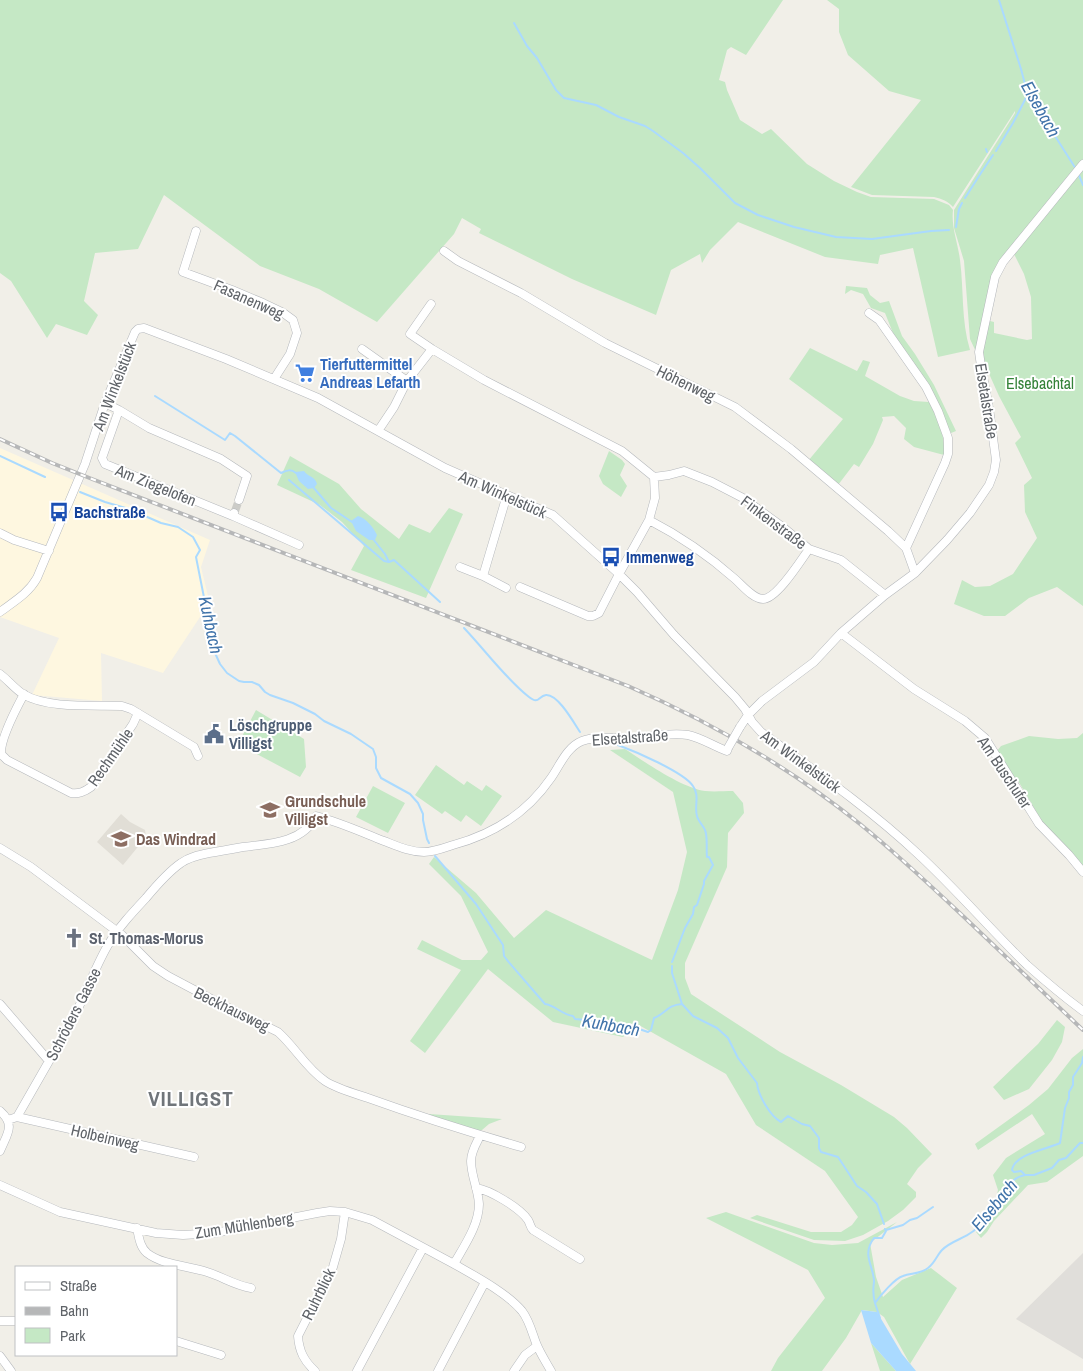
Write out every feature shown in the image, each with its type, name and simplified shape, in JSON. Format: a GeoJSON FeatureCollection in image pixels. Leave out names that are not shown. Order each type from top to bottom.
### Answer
{"type":"FeatureCollection","features":[{"type":"Feature","properties":{"kind":"street","name":"Elsetalstraße"},"geometry":{"type":"LineString","coordinates":[[316,816],[335,821],[348,828],[406,849],[423,852],[436,850],[474,839],[507,822],[537,796],[552,778],[566,755],[582,741],[598,738],[630,738],[678,734],[694,737],[728,749],[748,715],[762,701],[814,662],[840,633],[885,594],[915,573],[970,513],[989,485],[996,460],[990,408],[979,352],[995,277],[1003,262],[1080,167]]}},
{"type":"Feature","properties":{"kind":"street","name":"Fasanenweg"},"geometry":{"type":"LineString","coordinates":[[196,231],[183,272],[263,303],[282,312],[293,320],[297,333],[290,354],[274,379]]}},
{"type":"Feature","properties":{"kind":"street","name":"Höhenweg"},"geometry":{"type":"LineString","coordinates":[[444,250],[458,261],[521,293],[604,343],[735,407],[791,449],[906,548]]}},
{"type":"Feature","properties":{"kind":"street"},"geometry":{"type":"LineString","coordinates":[[431,304],[410,334],[484,380],[622,451],[654,477],[656,498],[649,520],[599,613],[588,616],[520,587]]}},
{"type":"Feature","properties":{"kind":"street"},"geometry":{"type":"LineString","coordinates":[[869,313],[879,320],[926,387],[945,427],[948,438],[948,454],[945,463],[906,548],[915,573]]}},
{"type":"Feature","properties":{"kind":"street","name":"Am Winkelstück"},"geometry":{"type":"LineString","coordinates":[[0,612],[30,589],[37,578],[85,464],[105,403],[130,342],[138,329],[144,328],[173,338],[318,398],[445,468],[553,515],[637,592],[674,636],[735,697],[761,732],[852,797],[890,828],[967,902],[1026,964],[1083,1011]]}},
{"type":"Feature","properties":{"kind":"street"},"geometry":{"type":"LineString","coordinates":[[362,349],[407,381]]}},
{"type":"Feature","properties":{"kind":"street"},"geometry":{"type":"LineString","coordinates":[[378,430],[394,406],[407,381],[432,349]]}},
{"type":"Feature","properties":{"kind":"street"},"geometry":{"type":"LineString","coordinates":[[105,403],[149,428],[221,460],[247,476],[239,500]]}},
{"type":"Feature","properties":{"kind":"street","name":"Am Ziegelofen"},"geometry":{"type":"LineString","coordinates":[[119,410],[102,458],[105,464],[234,513],[299,544]]}},
{"type":"Feature","properties":{"kind":"street","name":"Finkenstraße"},"geometry":{"type":"LineString","coordinates":[[654,477],[684,471],[712,482],[743,498],[809,549],[841,560],[885,594]]}},
{"type":"Feature","properties":{"kind":"street"},"geometry":{"type":"LineString","coordinates":[[483,576],[507,495]]}},
{"type":"Feature","properties":{"kind":"street"},"geometry":{"type":"LineString","coordinates":[[649,520],[676,534],[727,572],[755,597],[762,599],[770,597],[788,579],[809,549]]}},
{"type":"Feature","properties":{"kind":"street"},"geometry":{"type":"LineString","coordinates":[[0,533],[14,540],[49,551]]}},
{"type":"Feature","properties":{"kind":"street"},"geometry":{"type":"LineString","coordinates":[[460,567],[506,588]]}},
{"type":"Feature","properties":{"kind":"street","name":"Am Buschufer"},"geometry":{"type":"LineString","coordinates":[[840,633],[914,689],[965,720],[985,738],[1039,824],[1083,872]]}},
{"type":"Feature","properties":{"kind":"street"},"geometry":{"type":"LineString","coordinates":[[0,674],[24,694],[43,702],[122,706],[130,709],[194,747],[198,756]]}},
{"type":"Feature","properties":{"kind":"street","name":"Rechmühle"},"geometry":{"type":"LineString","coordinates":[[24,694],[4,733],[0,748],[2,755],[7,760],[71,793],[84,792],[91,787],[134,724],[138,713]]}},
{"type":"Feature","properties":{"kind":"street","name":"Schröders Gasse"},"geometry":{"type":"LineString","coordinates":[[17,1117],[72,1020],[116,932],[157,885],[186,859],[204,854],[288,840],[301,833],[316,816]]}},
{"type":"Feature","properties":{"kind":"street","name":"Beckhausweg"},"geometry":{"type":"LineString","coordinates":[[2,851],[30,867],[122,935],[144,959],[168,976],[278,1032],[305,1063],[326,1082],[408,1113],[521,1147]]}},
{"type":"Feature","properties":{"kind":"street"},"geometry":{"type":"LineString","coordinates":[[0,1004],[49,1061]]}},
{"type":"Feature","properties":{"kind":"street"},"geometry":{"type":"LineString","coordinates":[[0,1111],[6,1116],[10,1125],[0,1151]]}},
{"type":"Feature","properties":{"kind":"street"},"geometry":{"type":"LineString","coordinates":[[8,1120],[17,1117]]}},
{"type":"Feature","properties":{"kind":"street","name":"Holbeinweg"},"geometry":{"type":"LineString","coordinates":[[17,1117],[194,1157]]}},
{"type":"Feature","properties":{"kind":"street"},"geometry":{"type":"LineString","coordinates":[[454,1264],[471,1234],[477,1218],[479,1205],[471,1162],[480,1136]]}},
{"type":"Feature","properties":{"kind":"street","name":"Zum Mühlenberg"},"geometry":{"type":"LineString","coordinates":[[0,1185],[60,1212],[156,1233],[215,1233],[330,1211],[345,1212],[372,1220],[454,1264],[485,1282],[507,1298],[522,1311],[528,1321],[537,1346],[551,1371]]}},
{"type":"Feature","properties":{"kind":"street"},"geometry":{"type":"LineString","coordinates":[[476,1188],[488,1191],[507,1202],[528,1220],[533,1230],[580,1259]]}},
{"type":"Feature","properties":{"kind":"street","name":"Ruhrblick"},"geometry":{"type":"LineString","coordinates":[[315,1371],[303,1357],[298,1346],[298,1336],[333,1267],[341,1239],[345,1212]]}},
{"type":"Feature","properties":{"kind":"street"},"geometry":{"type":"LineString","coordinates":[[137,1228],[140,1243],[145,1252],[155,1259],[208,1272],[240,1286],[251,1288]]}},
{"type":"Feature","properties":{"kind":"street"},"geometry":{"type":"LineString","coordinates":[[356,1371],[423,1248]]}},
{"type":"Feature","properties":{"kind":"street"},"geometry":{"type":"LineString","coordinates":[[438,1371],[485,1282]]}},
{"type":"Feature","properties":{"kind":"street"},"geometry":{"type":"LineString","coordinates":[[0,1321],[15,1321]]}},
{"type":"Feature","properties":{"kind":"street"},"geometry":{"type":"LineString","coordinates":[[178,1342],[221,1355]]}},
{"type":"Feature","properties":{"kind":"street"},"geometry":{"type":"LineString","coordinates":[[514,1371],[525,1355],[537,1346]]}},
{"type":"Feature","properties":{"kind":"street"},"geometry":{"type":"LineString","coordinates":[[0,1356],[10,1371]]}},
{"type":"Feature","properties":{"kind":"shaded area"},"geometry":{"type":"Polygon","coordinates":[[[0,448],[210,540],[201,567],[208,596],[202,614],[163,673],[101,653],[102,701],[32,695],[59,638],[0,617],[0,448]]]}},
{"type":"Feature","properties":{"kind":"shaded area","name":"Das Windrad"},"geometry":{"type":"Polygon","coordinates":[[[121,814],[130,822],[145,830],[146,837],[123,865],[97,842],[121,814]]]}},
{"type":"Feature","properties":{"kind":"shaded area"},"geometry":{"type":"Polygon","coordinates":[[[1083,1253],[1083,1359],[1016,1319],[1083,1253]]]}},
{"type":"Feature","properties":{"kind":"green space"},"geometry":{"type":"Polygon","coordinates":[[[0,0],[783,0],[746,55],[731,47],[727,50],[719,80],[725,82],[740,120],[762,134],[771,129],[807,164],[834,181],[857,192],[871,197],[934,199],[949,205],[953,210],[953,223],[961,272],[965,328],[970,350],[938,357],[913,248],[880,255],[878,264],[825,257],[738,222],[710,250],[702,263],[700,254],[671,270],[656,315],[572,279],[479,233],[481,229],[462,218],[454,234],[377,322],[319,289],[260,266],[164,195],[138,249],[95,253],[84,301],[98,315],[87,335],[56,324],[47,338],[11,281],[0,273],[0,0]]]}},
{"type":"Feature","properties":{"kind":"green space","name":"Elsebachtal"},"geometry":{"type":"Polygon","coordinates":[[[827,0],[1083,0],[1083,606],[1057,587],[1029,598],[1005,616],[984,616],[954,604],[962,580],[975,587],[990,586],[1013,574],[1037,538],[1025,512],[1024,485],[1032,478],[1015,443],[1021,437],[999,396],[982,358],[986,321],[977,354],[970,339],[964,261],[954,228],[954,210],[1015,111],[953,207],[945,200],[934,197],[872,195],[851,187],[921,100],[889,91],[848,55],[839,32],[839,9],[827,0]],[[1013,252],[1002,261],[986,320],[994,322],[994,333],[1027,340],[1032,339],[1031,297],[1024,274],[1013,252]]]}},
{"type":"Feature","properties":{"kind":"green space"},"geometry":{"type":"Polygon","coordinates":[[[846,286],[867,288],[870,295],[880,303],[889,301],[902,336],[934,385],[956,431],[951,433],[930,387],[893,333],[885,313],[871,308],[863,294],[851,290],[845,294],[846,286]]]}},
{"type":"Feature","properties":{"kind":"green space"},"geometry":{"type":"Polygon","coordinates":[[[810,348],[857,371],[863,360],[870,362],[865,376],[900,396],[914,401],[929,402],[941,427],[944,455],[914,447],[904,439],[906,428],[894,416],[882,417],[883,420],[873,444],[859,467],[854,464],[838,485],[808,461],[843,419],[789,379],[810,348]]]}},
{"type":"Feature","properties":{"kind":"green space"},"geometry":{"type":"Polygon","coordinates":[[[609,451],[625,464],[620,475],[627,486],[621,497],[603,484],[599,476],[609,451]]]}},
{"type":"Feature","properties":{"kind":"green space"},"geometry":{"type":"Polygon","coordinates":[[[290,456],[339,484],[361,509],[399,539],[409,524],[430,533],[449,508],[463,514],[426,598],[351,570],[364,546],[342,522],[320,505],[277,485],[290,456]]]}},
{"type":"Feature","properties":{"kind":"green space"},"geometry":{"type":"Polygon","coordinates":[[[256,710],[304,739],[306,767],[300,777],[238,744],[256,710]]]}},
{"type":"Feature","properties":{"kind":"green space"},"geometry":{"type":"Polygon","coordinates":[[[1083,733],[1083,866],[1043,823],[1017,779],[1014,778],[997,751],[1001,746],[1029,736],[1058,739],[1077,738],[1083,733]]]}},
{"type":"Feature","properties":{"kind":"green space"},"geometry":{"type":"Polygon","coordinates":[[[625,749],[664,774],[686,785],[705,791],[733,791],[743,803],[744,813],[728,833],[727,867],[685,963],[685,978],[691,994],[780,1052],[841,1085],[894,1117],[932,1154],[918,1168],[907,1184],[916,1192],[916,1197],[888,1221],[863,1235],[845,1241],[814,1240],[750,1218],[757,1215],[811,1232],[841,1232],[852,1225],[858,1217],[825,1171],[756,1125],[726,1074],[637,1024],[623,1037],[553,1022],[488,969],[425,1053],[410,1041],[461,970],[417,949],[422,940],[462,960],[481,960],[488,952],[461,896],[429,864],[434,857],[476,893],[514,938],[546,910],[652,960],[678,890],[687,852],[673,792],[610,750],[625,749]]]}},
{"type":"Feature","properties":{"kind":"green space"},"geometry":{"type":"Polygon","coordinates":[[[436,765],[464,785],[467,781],[482,791],[486,785],[502,796],[481,826],[466,815],[461,822],[445,811],[442,814],[415,795],[436,765]]]}},
{"type":"Feature","properties":{"kind":"green space"},"geometry":{"type":"Polygon","coordinates":[[[373,786],[405,803],[388,833],[356,817],[373,786]]]}},
{"type":"Feature","properties":{"kind":"green space"},"geometry":{"type":"Polygon","coordinates":[[[1057,1020],[1065,1027],[1062,1042],[1052,1060],[1029,1089],[1004,1100],[993,1087],[1038,1044],[1057,1020]]]}},
{"type":"Feature","properties":{"kind":"green space"},"geometry":{"type":"Polygon","coordinates":[[[1083,1049],[1083,1156],[1047,1182],[1028,1185],[994,1221],[981,1238],[976,1232],[991,1219],[998,1190],[993,1175],[1006,1158],[1045,1134],[1032,1114],[978,1150],[975,1144],[1048,1089],[1072,1058],[1083,1049]]]}},
{"type":"Feature","properties":{"kind":"green space"},"geometry":{"type":"Polygon","coordinates":[[[418,1114],[429,1114],[502,1119],[476,1132],[418,1114]]]}},
{"type":"Feature","properties":{"kind":"green space"},"geometry":{"type":"Polygon","coordinates":[[[726,1212],[814,1243],[832,1245],[858,1243],[897,1222],[870,1243],[876,1277],[883,1297],[902,1280],[931,1268],[957,1288],[910,1364],[884,1317],[877,1312],[862,1310],[846,1338],[822,1371],[771,1371],[778,1358],[825,1298],[808,1270],[706,1218],[726,1212]]]}},
{"type":"Feature","properties":{"kind":"green space"},"geometry":{"type":"Polygon","coordinates":[[[871,1343],[896,1371],[880,1371],[871,1343]]]}},
{"type":"Feature","properties":{"kind":"water"},"geometry":{"type":"Polygon","coordinates":[[[304,471],[316,481],[317,484],[314,488],[308,489],[299,481],[295,472],[304,471]]]}},
{"type":"Feature","properties":{"kind":"water"},"geometry":{"type":"Polygon","coordinates":[[[358,516],[367,521],[374,529],[377,535],[375,540],[369,540],[356,531],[351,521],[358,516]]]}},
{"type":"Feature","properties":{"kind":"water"},"geometry":{"type":"Polygon","coordinates":[[[861,1310],[877,1312],[902,1354],[916,1371],[896,1371],[871,1343],[861,1310]]]}},
{"type":"Feature","properties":{"kind":"waterway","name":"Elsebach"},"geometry":{"type":"LineString","coordinates":[[999,0],[1027,92],[1076,169]]}},
{"type":"Feature","properties":{"kind":"waterway"},"geometry":{"type":"LineString","coordinates":[[514,23],[556,90],[564,98],[596,105],[619,117],[645,126],[683,153],[735,203],[758,215],[794,227],[836,237],[872,239],[949,230]]}},
{"type":"Feature","properties":{"kind":"waterway"},"geometry":{"type":"LineString","coordinates":[[996,151],[1028,94]]}},
{"type":"Feature","properties":{"kind":"waterway"},"geometry":{"type":"LineString","coordinates":[[965,198],[993,155]]}},
{"type":"Feature","properties":{"kind":"waterway","name":"Elsebach"},"geometry":{"type":"LineString","coordinates":[[1078,173],[1083,185]]}},
{"type":"Feature","properties":{"kind":"waterway"},"geometry":{"type":"LineString","coordinates":[[956,227],[962,203]]}},
{"type":"Feature","properties":{"kind":"waterway"},"geometry":{"type":"LineString","coordinates":[[155,396],[225,440],[230,433],[235,436],[281,473],[289,470],[296,473]]}},
{"type":"Feature","properties":{"kind":"waterway","name":"Kuhbach"},"geometry":{"type":"LineString","coordinates":[[0,456],[45,477]]}},
{"type":"Feature","properties":{"kind":"waterway"},"geometry":{"type":"LineString","coordinates":[[289,480],[384,561],[389,562]]}},
{"type":"Feature","properties":{"kind":"waterway"},"geometry":{"type":"LineString","coordinates":[[313,487],[331,508],[352,522]]}},
{"type":"Feature","properties":{"kind":"waterway","name":"Kuhbach"},"geometry":{"type":"LineString","coordinates":[[80,492],[129,509],[161,523],[178,527],[193,537],[200,550],[196,557],[215,653],[220,664],[227,673],[239,681],[252,682],[259,685],[270,695],[293,703],[315,714],[373,749],[376,757],[376,768],[381,778],[410,794],[418,803],[423,814],[429,843]]}},
{"type":"Feature","properties":{"kind":"waterway"},"geometry":{"type":"LineString","coordinates":[[373,539],[389,562],[394,560],[440,602]]}},
{"type":"Feature","properties":{"kind":"waterway"},"geometry":{"type":"LineString","coordinates":[[464,628],[520,690],[535,700],[546,695],[556,699],[580,732]]}},
{"type":"Feature","properties":{"kind":"waterway"},"geometry":{"type":"LineString","coordinates":[[618,745],[658,762],[688,780],[693,786],[697,797],[697,816],[705,830],[707,857],[709,857],[713,865],[704,881],[697,905],[694,907],[693,914],[685,928],[672,962]]}},
{"type":"Feature","properties":{"kind":"waterway","name":"Kuhbach"},"geometry":{"type":"LineString","coordinates":[[435,856],[476,904],[503,945],[504,956],[545,1004],[573,1016],[575,1019],[597,1021],[613,1029],[619,1030],[630,1026],[648,1032],[651,1030],[654,1018],[669,1008],[682,1004],[693,1016],[717,1028],[728,1038],[738,1058],[757,1083],[762,1099],[773,1115],[781,1122],[788,1116],[810,1126],[819,1138],[821,1152],[838,1157],[857,1186],[866,1192],[877,1204],[884,1224]]}},
{"type":"Feature","properties":{"kind":"waterway"},"geometry":{"type":"LineString","coordinates":[[672,966],[672,973],[682,1004]]}},
{"type":"Feature","properties":{"kind":"waterway","name":"Elsebach"},"geometry":{"type":"LineString","coordinates":[[880,1318],[875,1303],[892,1284],[900,1277],[928,1268],[946,1247],[985,1221],[990,1215],[995,1201],[1007,1194],[1015,1179],[1025,1175],[1021,1171],[1014,1172],[1012,1170],[1014,1164],[1025,1156],[1060,1143],[1065,1108],[1073,1085],[1073,1077],[1082,1063],[1083,1057]]}},
{"type":"Feature","properties":{"kind":"waterway"},"geometry":{"type":"LineString","coordinates":[[1025,1175],[1034,1175],[1052,1168],[1059,1160],[1066,1158],[1080,1143],[1083,1143]]}},
{"type":"Feature","properties":{"kind":"waterway"},"geometry":{"type":"LineString","coordinates":[[886,1230],[903,1225],[933,1207]]}},
{"type":"Feature","properties":{"kind":"waterway","name":"Kuhbach"},"geometry":{"type":"LineString","coordinates":[[875,1303],[874,1282],[868,1255],[870,1244],[874,1238],[882,1238],[886,1231],[885,1229]]}},
{"type":"Feature","properties":{"kind":"tunnel"},"geometry":{"type":"LineString","coordinates":[[235,511],[239,500]]}},
{"type":"Feature","properties":{"kind":"railway"},"geometry":{"type":"LineString","coordinates":[[0,439],[92,479],[628,686],[719,730],[805,783],[873,835],[938,893],[1083,1030]]}},
{"type":"Feature","properties":{"kind":"place","name":"Tierfuttermittel Andreas Lefarth"},"geometry":{"type":"Point","coordinates":[305,373]}},
{"type":"Feature","properties":{"kind":"place","name":"Bachstraße"},"geometry":{"type":"Point","coordinates":[59,512]}},
{"type":"Feature","properties":{"kind":"place","name":"Immenweg"},"geometry":{"type":"Point","coordinates":[611,557]}},
{"type":"Feature","properties":{"kind":"place","name":"Löschgruppe Villigst"},"geometry":{"type":"Point","coordinates":[214,734]}},
{"type":"Feature","properties":{"kind":"place","name":"Grundschule Villigst"},"geometry":{"type":"Point","coordinates":[270,810]}},
{"type":"Feature","properties":{"kind":"place","name":"Das Windrad"},"geometry":{"type":"Point","coordinates":[121,839]}},
{"type":"Feature","properties":{"kind":"place","name":"St. Thomas-Morus"},"geometry":{"type":"Point","coordinates":[74,938]}},
{"type":"Feature","properties":{"kind":"district","name":"VILLIGST"},"geometry":{"type":"Point","coordinates":[191,1098]}}]}
